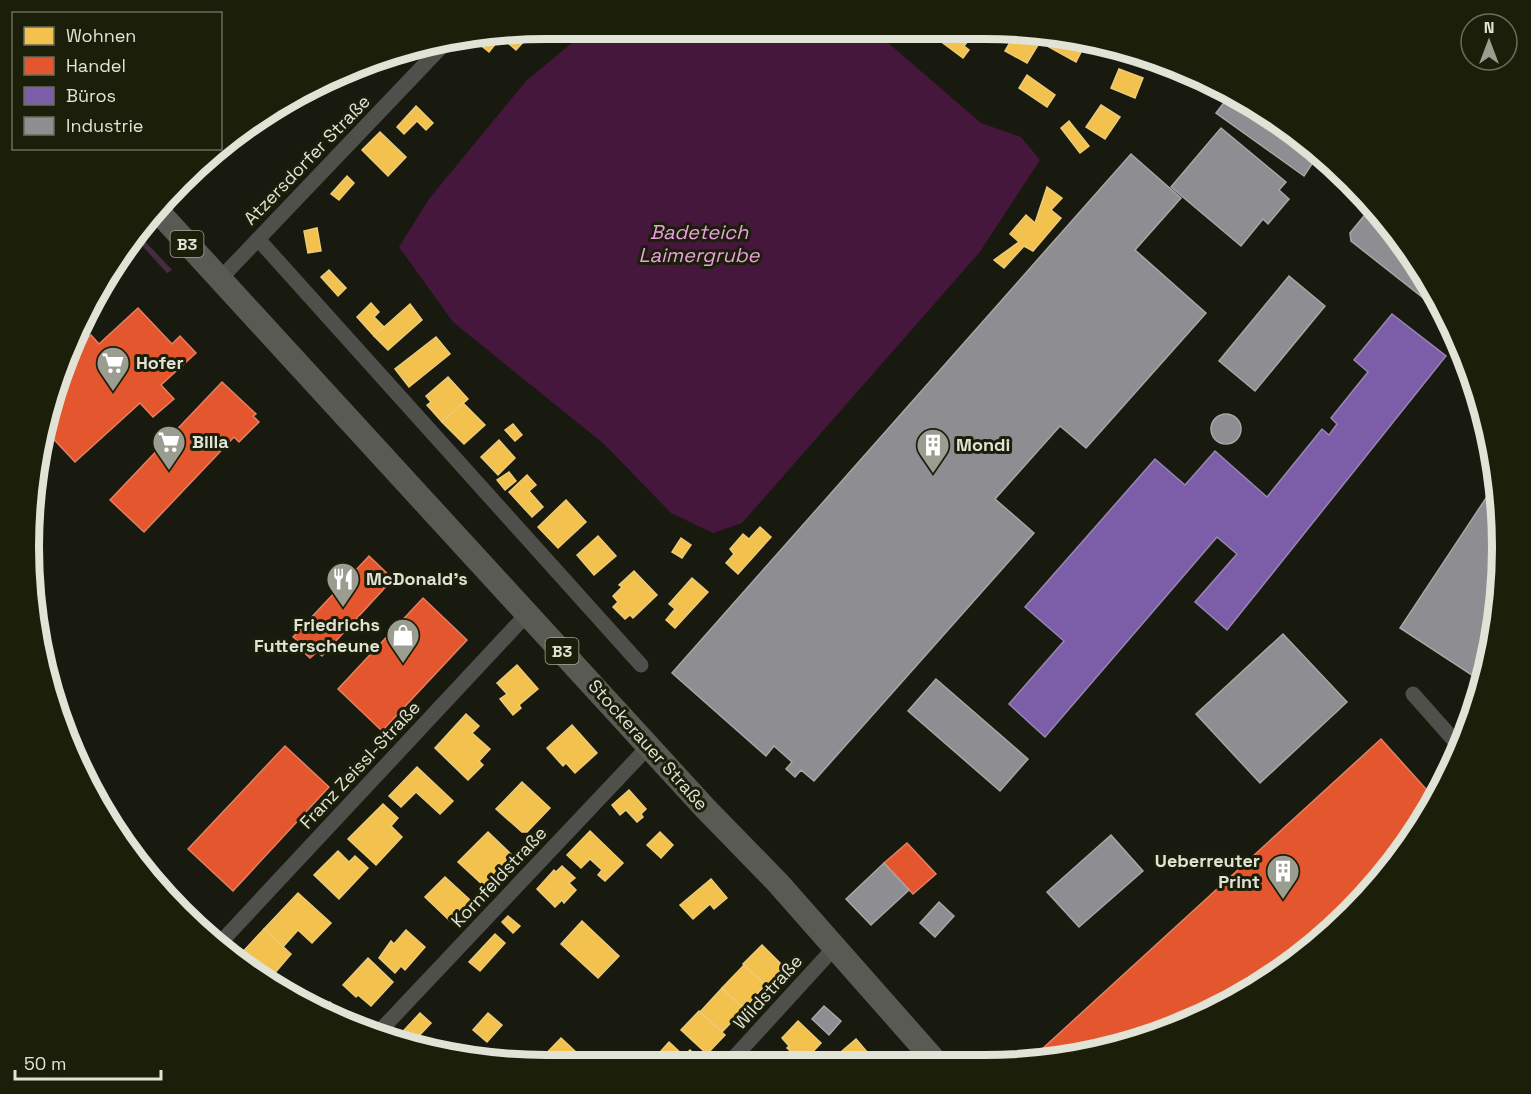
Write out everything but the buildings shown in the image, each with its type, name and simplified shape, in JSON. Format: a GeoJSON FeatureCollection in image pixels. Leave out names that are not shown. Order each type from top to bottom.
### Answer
{"type":"FeatureCollection","features":[{"type":"Feature","properties":{"kind":"main road","name":"B3"},"geometry":{"type":"LineString","coordinates":[[162,216],[220,279]]}},
{"type":"Feature","properties":{"kind":"main road","name":"Stockerauer Straße"},"geometry":{"type":"LineString","coordinates":[[220,279],[835,947],[930,1055]]}},
{"type":"Feature","properties":{"kind":"street","name":"Atzersdorfer Straße"},"geometry":{"type":"LineString","coordinates":[[220,279],[437,51]]}},
{"type":"Feature","properties":{"kind":"street"},"geometry":{"type":"LineString","coordinates":[[258,239],[641,665]]}},
{"type":"Feature","properties":{"kind":"street","name":"Franz Zeissl-Straße"},"geometry":{"type":"LineString","coordinates":[[224,939],[528,613]]}},
{"type":"Feature","properties":{"kind":"street"},"geometry":{"type":"LineString","coordinates":[[1413,694],[1454,740]]}},
{"type":"Feature","properties":{"kind":"street","name":"Kornfeldstraße"},"geometry":{"type":"LineString","coordinates":[[383,1028],[649,746]]}},
{"type":"Feature","properties":{"kind":"street","name":"Wildstraße"},"geometry":{"type":"LineString","coordinates":[[736,1055],[835,947]]}},
{"type":"Feature","properties":{"kind":"shaded area"},"geometry":{"type":"Polygon","coordinates":[[[143,239],[172,270],[167,273],[140,244],[143,239]]]}},
{"type":"Feature","properties":{"kind":"water","name":"Badeteich Laimergrube"},"geometry":{"type":"Polygon","coordinates":[[[577,39],[884,39],[981,123],[1021,137],[1040,160],[979,253],[742,523],[713,533],[671,513],[604,444],[453,322],[399,247],[429,199],[526,81],[577,39]]]}},
{"type":"Feature","properties":{"kind":"place","name":"Hofer"},"geometry":{"type":"Point","coordinates":[113,392]}},
{"type":"Feature","properties":{"kind":"place","name":"Billa"},"geometry":{"type":"Point","coordinates":[169,471]}},
{"type":"Feature","properties":{"kind":"place","name":"Mondi"},"geometry":{"type":"Point","coordinates":[933,474]}},
{"type":"Feature","properties":{"kind":"place","name":"McDonald's"},"geometry":{"type":"Point","coordinates":[343,608]}},
{"type":"Feature","properties":{"kind":"place","name":"Friedrichs Futterscheune"},"geometry":{"type":"Point","coordinates":[403,664]}},
{"type":"Feature","properties":{"kind":"place","name":"Ueberreuter Print"},"geometry":{"type":"Point","coordinates":[1283,900]}}]}
